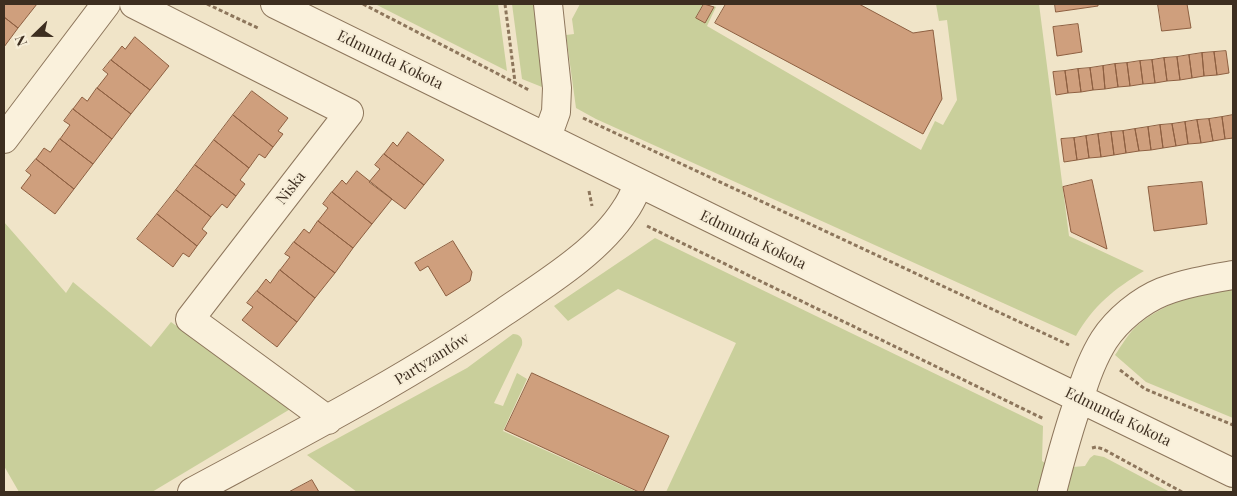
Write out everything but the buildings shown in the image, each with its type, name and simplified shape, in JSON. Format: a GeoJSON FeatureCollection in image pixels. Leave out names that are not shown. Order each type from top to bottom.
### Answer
{"type":"FeatureCollection","features":[{"type":"Feature","properties":{"kind":"street"},"geometry":{"type":"LineString","coordinates":[[4,139],[106,4]]}},
{"type":"Feature","properties":{"kind":"street","name":"Niska"},"geometry":{"type":"LineString","coordinates":[[134,4],[349,113],[190,318],[328,420]]}},
{"type":"Feature","properties":{"kind":"street","name":"Edmunda Kokota"},"geometry":{"type":"LineString","coordinates":[[275,4],[1233,472]]}},
{"type":"Feature","properties":{"kind":"street"},"geometry":{"type":"LineString","coordinates":[[546,137],[554,118],[557,104],[557,83],[548,4]]}},
{"type":"Feature","properties":{"kind":"street","name":"Partyzantów"},"geometry":{"type":"LineString","coordinates":[[206,489],[398,381],[454,346],[573,264],[612,228],[626,210],[638,183]]}},
{"type":"Feature","properties":{"kind":"street"},"geometry":{"type":"LineString","coordinates":[[1052,492],[1060,459],[1088,369],[1104,340],[1118,322],[1140,304],[1161,292],[1233,275]]}},
{"type":"Feature","properties":{"kind":"path"},"geometry":{"type":"LineString","coordinates":[[363,4],[605,129],[1095,356],[1119,370],[1145,389],[1233,425]]}},
{"type":"Feature","properties":{"kind":"path"},"geometry":{"type":"LineString","coordinates":[[505,4],[516,83]]}},
{"type":"Feature","properties":{"kind":"path"},"geometry":{"type":"LineString","coordinates":[[584,187],[590,191],[592,216],[626,239],[648,226],[1052,422]]}},
{"type":"Feature","properties":{"kind":"path"},"geometry":{"type":"LineString","coordinates":[[1060,459],[1080,464],[1084,455],[1090,449],[1096,447],[1182,492]]}},
{"type":"Feature","properties":{"kind":"green space"},"geometry":{"type":"Polygon","coordinates":[[[375,4],[498,4],[507,71],[375,4]]]}},
{"type":"Feature","properties":{"kind":"green space"},"geometry":{"type":"Polygon","coordinates":[[[512,4],[536,4],[547,89],[522,79],[512,4]]]}},
{"type":"Feature","properties":{"kind":"green space"},"geometry":{"type":"Polygon","coordinates":[[[580,4],[704,4],[696,17],[705,23],[714,6],[716,7],[707,26],[921,150],[935,121],[943,125],[957,100],[947,20],[939,21],[936,4],[1039,4],[1069,236],[1144,271],[1123,284],[1106,299],[1090,315],[1076,336],[596,119],[576,108],[566,35],[574,34],[572,19],[580,4]]]}},
{"type":"Feature","properties":{"kind":"green space"},"geometry":{"type":"Polygon","coordinates":[[[4,222],[66,293],[73,282],[151,347],[171,322],[292,408],[152,492],[19,492],[4,466],[4,222]]]}},
{"type":"Feature","properties":{"kind":"green space"},"geometry":{"type":"Polygon","coordinates":[[[655,238],[1043,426],[1042,461],[1049,466],[1043,492],[666,492],[736,343],[618,289],[568,321],[554,306],[655,238]]]}},
{"type":"Feature","properties":{"kind":"green space"},"geometry":{"type":"Polygon","coordinates":[[[1233,285],[1233,418],[1146,382],[1115,355],[1135,327],[1149,316],[1172,304],[1196,295],[1233,285]]]}},
{"type":"Feature","properties":{"kind":"green space"},"geometry":{"type":"Polygon","coordinates":[[[513,334],[520,337],[522,345],[494,403],[503,406],[517,373],[527,379],[503,431],[637,492],[357,492],[307,455],[467,368],[513,334]]]}},
{"type":"Feature","properties":{"kind":"green space"},"geometry":{"type":"Polygon","coordinates":[[[1094,455],[1104,457],[1170,492],[1067,492],[1073,467],[1085,466],[1094,455]]]}}]}
